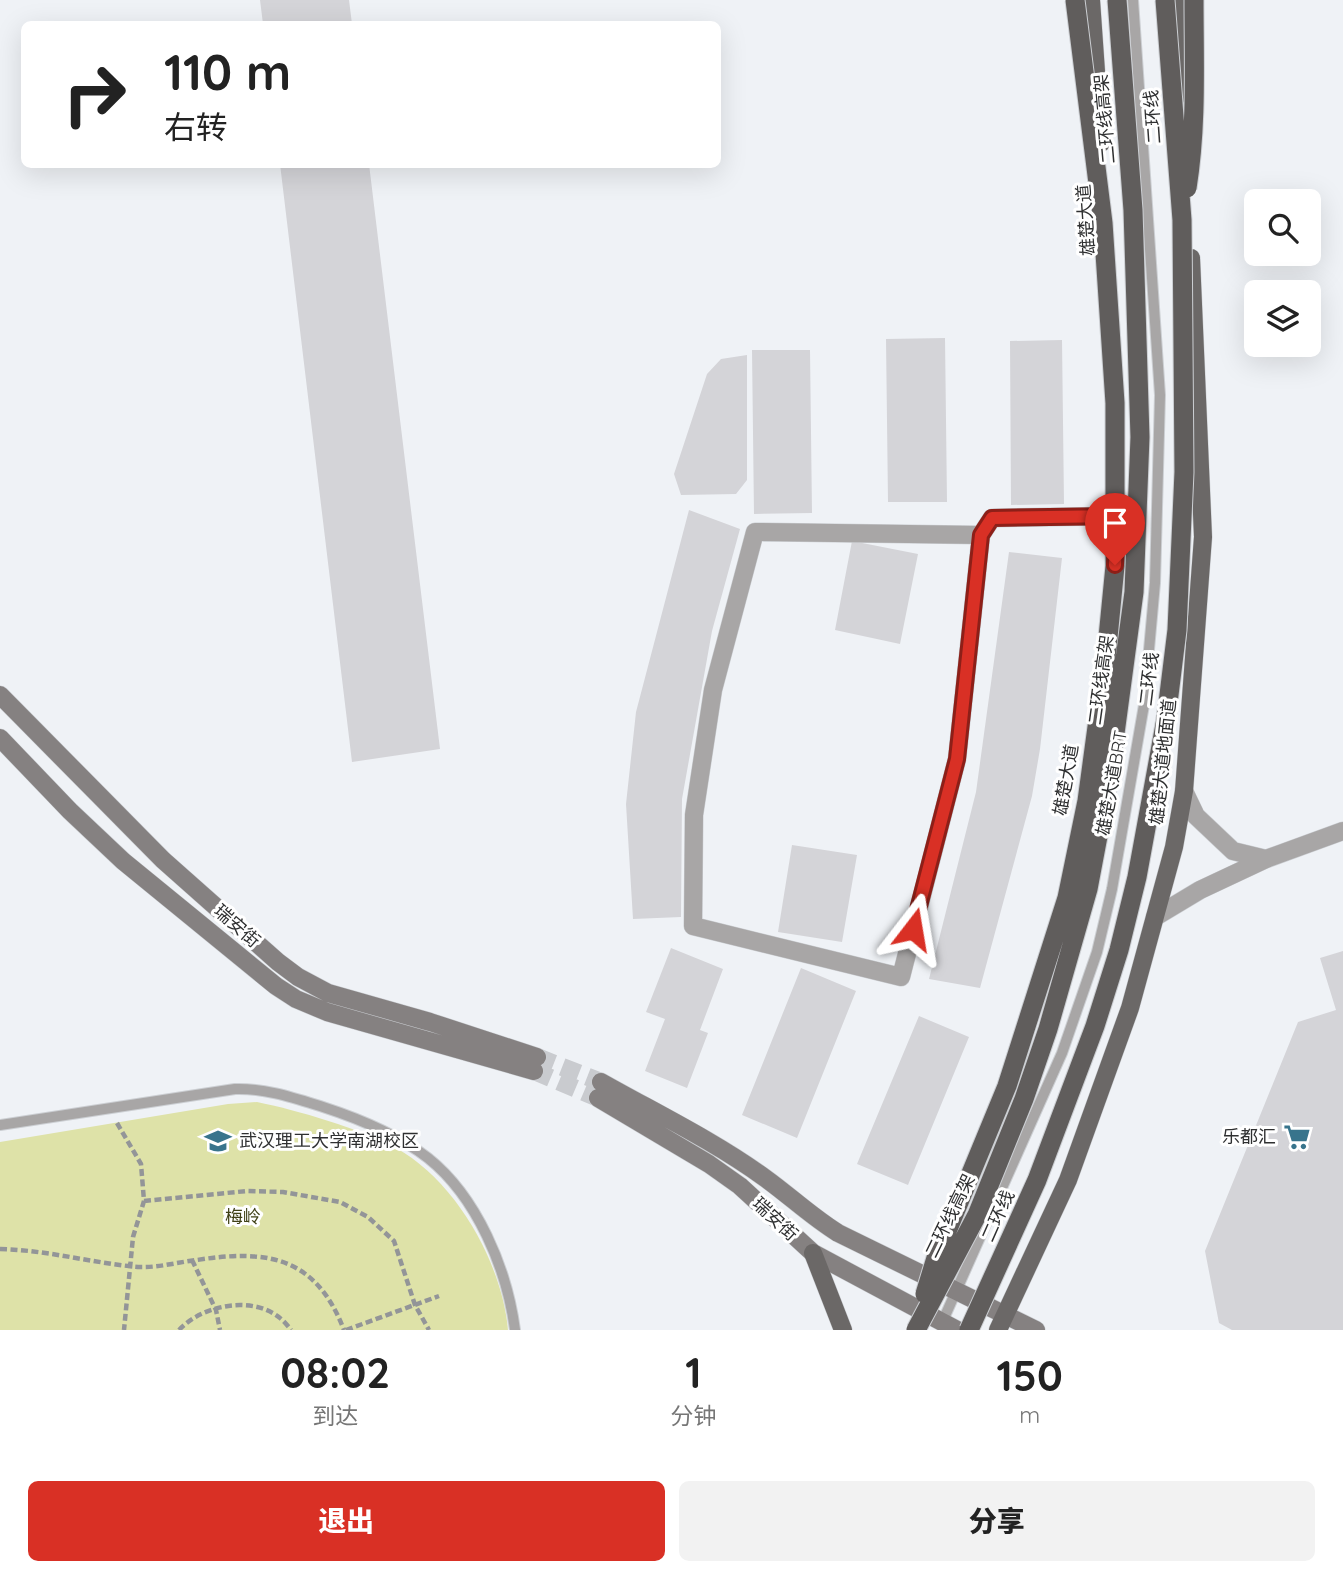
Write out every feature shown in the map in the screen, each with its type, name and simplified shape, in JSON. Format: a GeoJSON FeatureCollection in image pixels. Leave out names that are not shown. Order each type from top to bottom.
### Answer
{"type":"FeatureCollection","features":[{"type":"Feature","properties":{"kind":"highway"},"geometry":{"type":"LineString","coordinates":[[913,1330],[936,1258],[1007,1086],[1068,898],[1087,801],[1105,668],[1115,566],[1115,402],[1103,223],[1075,0]]}},
{"type":"Feature","properties":{"kind":"highway","name":"二环线高架"},"geometry":{"type":"LineString","coordinates":[[913,1330],[977,1215],[1024,1099],[1052,1016],[1088,888],[1109,778],[1133,592],[1140,438],[1133,210],[1117,0]]}},
{"type":"Feature","properties":{"kind":"highway","name":"二环线"},"geometry":{"type":"LineString","coordinates":[[969,1330],[1018,1224],[1070,1096],[1119,950],[1137,877],[1164,731],[1177,630],[1184,472],[1181,220],[1165,0]]}},
{"type":"Feature","properties":{"kind":"highway"},"geometry":{"type":"LineString","coordinates":[[1181,220],[1194,134],[1194,0]]}},
{"type":"Feature","properties":{"kind":"main road","name":"雄楚大道"},"geometry":{"type":"LineString","coordinates":[[913,1330],[935,1281],[1012,1072],[1050,950],[1086,794],[1102,691],[1113,590],[1117,516],[1113,301],[1091,0]]}},
{"type":"Feature","properties":{"kind":"main road","name":"雄楚大道地面道"},"geometry":{"type":"LineString","coordinates":[[1002,1322],[1068,1180],[1130,1009],[1174,847],[1184,791],[1203,537],[1176,0]]}},
{"type":"Feature","properties":{"kind":"main road","name":"瑞安街"},"geometry":{"type":"LineString","coordinates":[[0,695],[163,860],[298,977],[328,993],[442,1026],[535,1064],[327,1012],[296,999],[276,986],[123,861],[70,811],[0,738]]}},
{"type":"Feature","properties":{"kind":"main road","name":"瑞安街"},"geometry":{"type":"LineString","coordinates":[[946,1328],[921,1311],[813,1253],[740,1186],[600,1090],[727,1153],[765,1178],[816,1220],[838,1233],[957,1291],[1002,1322],[1036,1330]]}},
{"type":"Feature","properties":{"kind":"main road"},"geometry":{"type":"LineString","coordinates":[[813,1253],[843,1330]]}},
{"type":"Feature","properties":{"kind":"street"},"geometry":{"type":"LineString","coordinates":[[981,535],[755,532],[713,690],[694,815],[693,926],[901,977],[957,759],[981,535],[992,518],[1117,516]]}},
{"type":"Feature","properties":{"kind":"street"},"geometry":{"type":"LineString","coordinates":[[1184,791],[1196,816],[1233,851],[1266,859]]}},
{"type":"Feature","properties":{"kind":"street"},"geometry":{"type":"LineString","coordinates":[[1155,917],[1200,890],[1266,859],[1343,831]]}},
{"type":"Feature","properties":{"kind":"lane","name":"雄楚大道BRT"},"geometry":{"type":"LineString","coordinates":[[946,1328],[957,1291],[1062,1054],[1097,952],[1112,888],[1144,705],[1154,583],[1160,395],[1133,0]]}},
{"type":"Feature","properties":{"kind":"lane"},"geometry":{"type":"LineString","coordinates":[[0,1125],[107,1107],[250,1089],[340,1113],[388,1132],[429,1159],[448,1177],[468,1205],[499,1262],[506,1282],[515,1330]]}},
{"type":"Feature","properties":{"kind":"path"},"geometry":{"type":"LineString","coordinates":[[107,1107],[141,1164],[144,1200],[132,1237],[124,1330]]}},
{"type":"Feature","properties":{"kind":"path"},"geometry":{"type":"LineString","coordinates":[[144,1200],[247,1191],[283,1192],[340,1202],[368,1217],[394,1241],[415,1305],[429,1330]]}},
{"type":"Feature","properties":{"kind":"path"},"geometry":{"type":"LineString","coordinates":[[0,1249],[142,1267],[244,1254],[280,1259],[314,1280],[327,1295],[345,1330],[439,1296]]}},
{"type":"Feature","properties":{"kind":"path"},"geometry":{"type":"LineString","coordinates":[[192,1260],[216,1310],[220,1330]]}},
{"type":"Feature","properties":{"kind":"path"},"geometry":{"type":"LineString","coordinates":[[179,1330],[188,1320],[216,1310],[244,1305],[263,1309],[279,1317],[291,1330]]}},
{"type":"Feature","properties":{"kind":"green space","name":"梅岭"},"geometry":{"type":"Polygon","coordinates":[[[257,1102],[309,1115],[365,1134],[396,1148],[438,1181],[456,1202],[486,1252],[504,1304],[508,1330],[0,1330],[0,1142],[228,1104],[257,1102]]]}},
{"type":"Feature","properties":{"kind":"building"},"geometry":{"type":"Polygon","coordinates":[[[260,0],[349,0],[352,21],[263,21],[260,0]]]}},
{"type":"Feature","properties":{"kind":"building"},"geometry":{"type":"Polygon","coordinates":[[[280,168],[369,168],[440,749],[352,762],[280,168]]]}},
{"type":"Feature","properties":{"kind":"building"},"geometry":{"type":"Polygon","coordinates":[[[945,338],[947,502],[888,502],[886,339],[945,338]]]}},
{"type":"Feature","properties":{"kind":"building"},"geometry":{"type":"Polygon","coordinates":[[[1062,340],[1064,504],[1011,505],[1010,341],[1062,340]]]}},
{"type":"Feature","properties":{"kind":"building"},"geometry":{"type":"Polygon","coordinates":[[[752,350],[810,350],[812,513],[754,514],[752,350]]]}},
{"type":"Feature","properties":{"kind":"building"},"geometry":{"type":"Polygon","coordinates":[[[747,355],[747,480],[736,494],[681,495],[674,474],[707,374],[721,359],[747,355]]]}},
{"type":"Feature","properties":{"kind":"building"},"geometry":{"type":"Polygon","coordinates":[[[689,510],[740,529],[712,631],[682,799],[681,917],[633,919],[626,804],[636,712],[689,510]]]}},
{"type":"Feature","properties":{"kind":"building"},"geometry":{"type":"Polygon","coordinates":[[[852,541],[918,554],[900,644],[835,630],[852,541]]]}},
{"type":"Feature","properties":{"kind":"building"},"geometry":{"type":"Polygon","coordinates":[[[1009,552],[1062,558],[1032,796],[980,988],[929,979],[976,792],[1009,552]]]}},
{"type":"Feature","properties":{"kind":"building"},"geometry":{"type":"Polygon","coordinates":[[[792,845],[857,855],[842,942],[778,932],[792,845]]]}},
{"type":"Feature","properties":{"kind":"building"},"geometry":{"type":"Polygon","coordinates":[[[671,948],[723,969],[700,1030],[708,1033],[687,1088],[645,1071],[665,1019],[646,1012],[671,948]]]}},
{"type":"Feature","properties":{"kind":"building","name":"乐都汇"},"geometry":{"type":"Polygon","coordinates":[[[1343,951],[1343,1330],[1232,1330],[1219,1323],[1205,1251],[1298,1022],[1336,1010],[1320,958],[1343,951]]]}},
{"type":"Feature","properties":{"kind":"building"},"geometry":{"type":"Polygon","coordinates":[[[801,968],[856,991],[797,1138],[742,1115],[801,968]]]}},
{"type":"Feature","properties":{"kind":"building"},"geometry":{"type":"Polygon","coordinates":[[[919,1016],[969,1037],[908,1185],[857,1164],[919,1016]]]}},
{"type":"Feature","properties":{"kind":"tunnel"},"geometry":{"type":"LineString","coordinates":[[537,1057],[601,1082]]}},
{"type":"Feature","properties":{"kind":"tunnel"},"geometry":{"type":"LineString","coordinates":[[534,1071],[598,1098]]}},
{"type":"Feature","properties":{"kind":"place","name":"乐都汇"},"geometry":{"type":"Point","coordinates":[1297,1137]}},
{"type":"Feature","properties":{"kind":"place","name":"武汉理工大学南湖校区"},"geometry":{"type":"Point","coordinates":[218,1141]}},
{"type":"Feature","properties":{"kind":"route"},"geometry":{"type":"LineString","coordinates":[[913,929],[957,759],[981,535],[992,518],[1117,516],[1115,565]]}}]}
